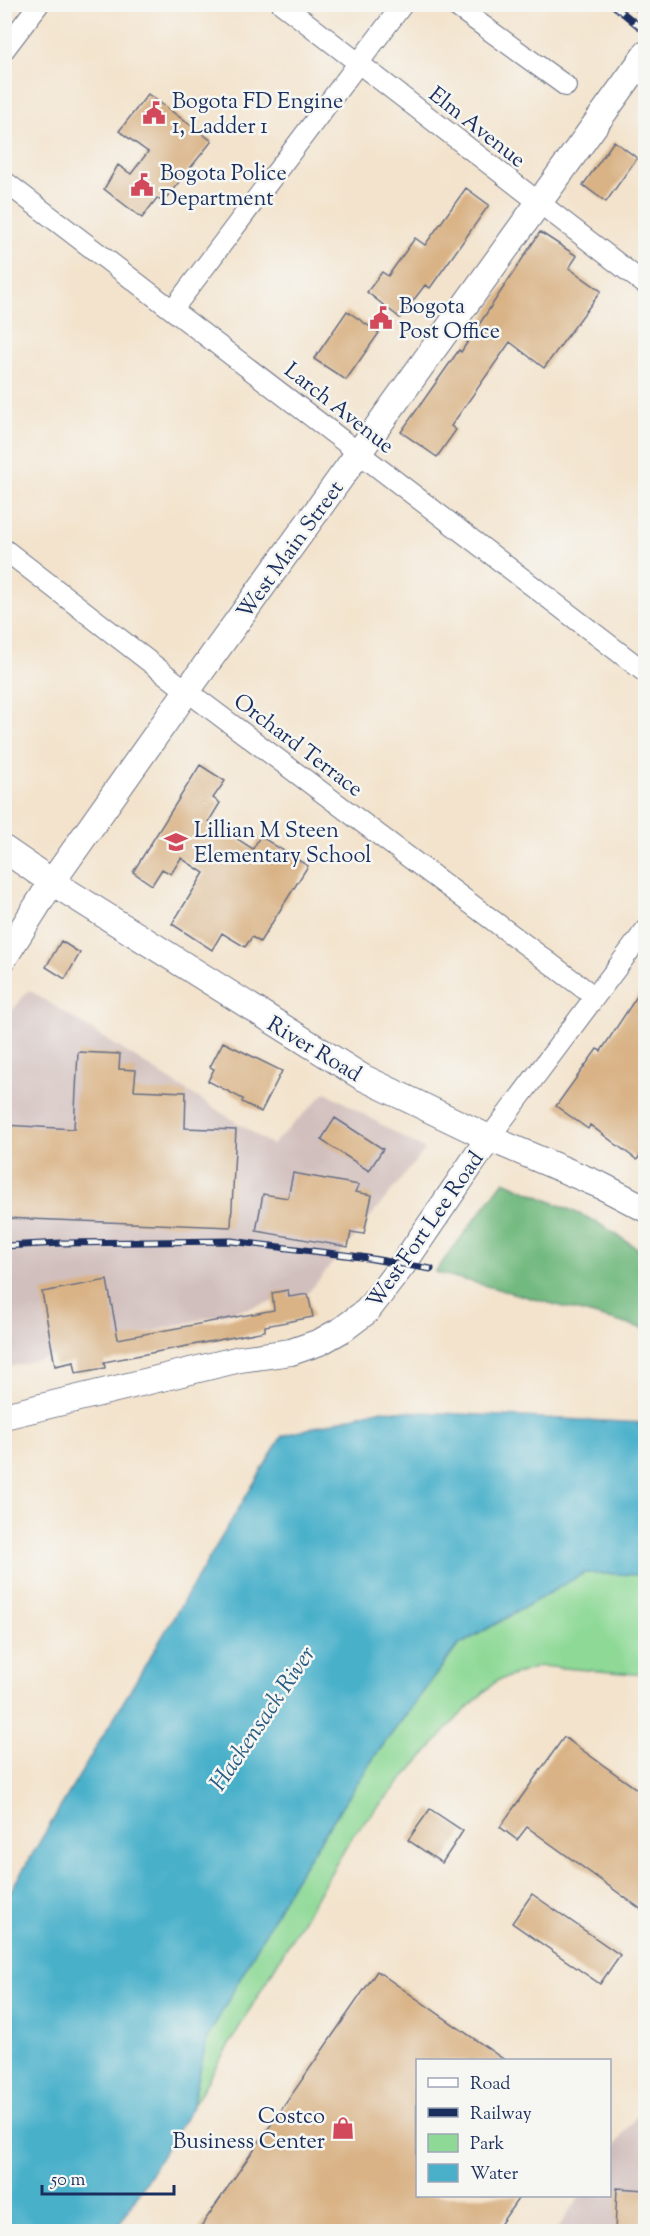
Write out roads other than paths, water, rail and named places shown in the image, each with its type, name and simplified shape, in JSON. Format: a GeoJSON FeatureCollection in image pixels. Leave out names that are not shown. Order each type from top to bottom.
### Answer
{"type":"FeatureCollection","features":[{"type":"Feature","properties":{"kind":"main road","name":"West Main Street"},"geometry":{"type":"LineString","coordinates":[[4,958],[52,882],[187,691],[645,54]]}},
{"type":"Feature","properties":{"kind":"main road","name":"River Road"},"geometry":{"type":"LineString","coordinates":[[4,849],[52,882],[362,1077],[489,1138],[602,1185],[645,1209]]}},
{"type":"Feature","properties":{"kind":"main road","name":"West Fort Lee Road"},"geometry":{"type":"LineString","coordinates":[[4,1416],[240,1359],[291,1352],[320,1342],[343,1329],[367,1311],[392,1279],[489,1138]]}},
{"type":"Feature","properties":{"kind":"street"},"geometry":{"type":"LineString","coordinates":[[4,50],[39,4]]}},
{"type":"Feature","properties":{"kind":"street","name":"Elm Avenue"},"geometry":{"type":"LineString","coordinates":[[282,4],[645,285]]}},
{"type":"Feature","properties":{"kind":"street"},"geometry":{"type":"LineString","coordinates":[[172,309],[403,4]]}},
{"type":"Feature","properties":{"kind":"street"},"geometry":{"type":"LineString","coordinates":[[453,4],[566,86]]}},
{"type":"Feature","properties":{"kind":"street","name":"Larch Avenue"},"geometry":{"type":"LineString","coordinates":[[4,181],[645,673]]}},
{"type":"Feature","properties":{"kind":"street","name":"Orchard Terrace"},"geometry":{"type":"LineString","coordinates":[[4,549],[187,691],[595,997]]}},
{"type":"Feature","properties":{"kind":"street","name":"West Fort Lee Road"},"geometry":{"type":"LineString","coordinates":[[489,1138],[645,930]]}},
{"type":"Feature","properties":{"kind":"water","name":"Hackensack River"},"geometry":{"type":"Polygon","coordinates":[[[378,1410],[645,1423],[645,1575],[584,1573],[457,1646],[375,1756],[293,1882],[207,2039],[192,2107],[115,2231],[5,2231],[5,1900],[282,1436],[378,1410]]]}},
{"type":"Feature","properties":{"kind":"railway"},"geometry":{"type":"LineString","coordinates":[[612,4],[646,32]]}},
{"type":"Feature","properties":{"kind":"railway"},"geometry":{"type":"LineString","coordinates":[[633,4],[646,15]]}},
{"type":"Feature","properties":{"kind":"railway"},"geometry":{"type":"LineString","coordinates":[[4,1246],[231,1241],[361,1257],[431,1269]]}},
{"type":"Feature","properties":{"kind":"place","name":"Bogota FD Engine 1, Ladder 1"},"geometry":{"type":"Point","coordinates":[154,113]}},
{"type":"Feature","properties":{"kind":"place","name":"Bogota Police Department"},"geometry":{"type":"Point","coordinates":[142,185]}},
{"type":"Feature","properties":{"kind":"place","name":"Bogota Post Office"},"geometry":{"type":"Point","coordinates":[381,318]}},
{"type":"Feature","properties":{"kind":"place","name":"Lillian M Steen Elementary School"},"geometry":{"type":"Point","coordinates":[176,842]}},
{"type":"Feature","properties":{"kind":"place","name":"Costco Business Center"},"geometry":{"type":"Point","coordinates":[343,2128]}}]}
